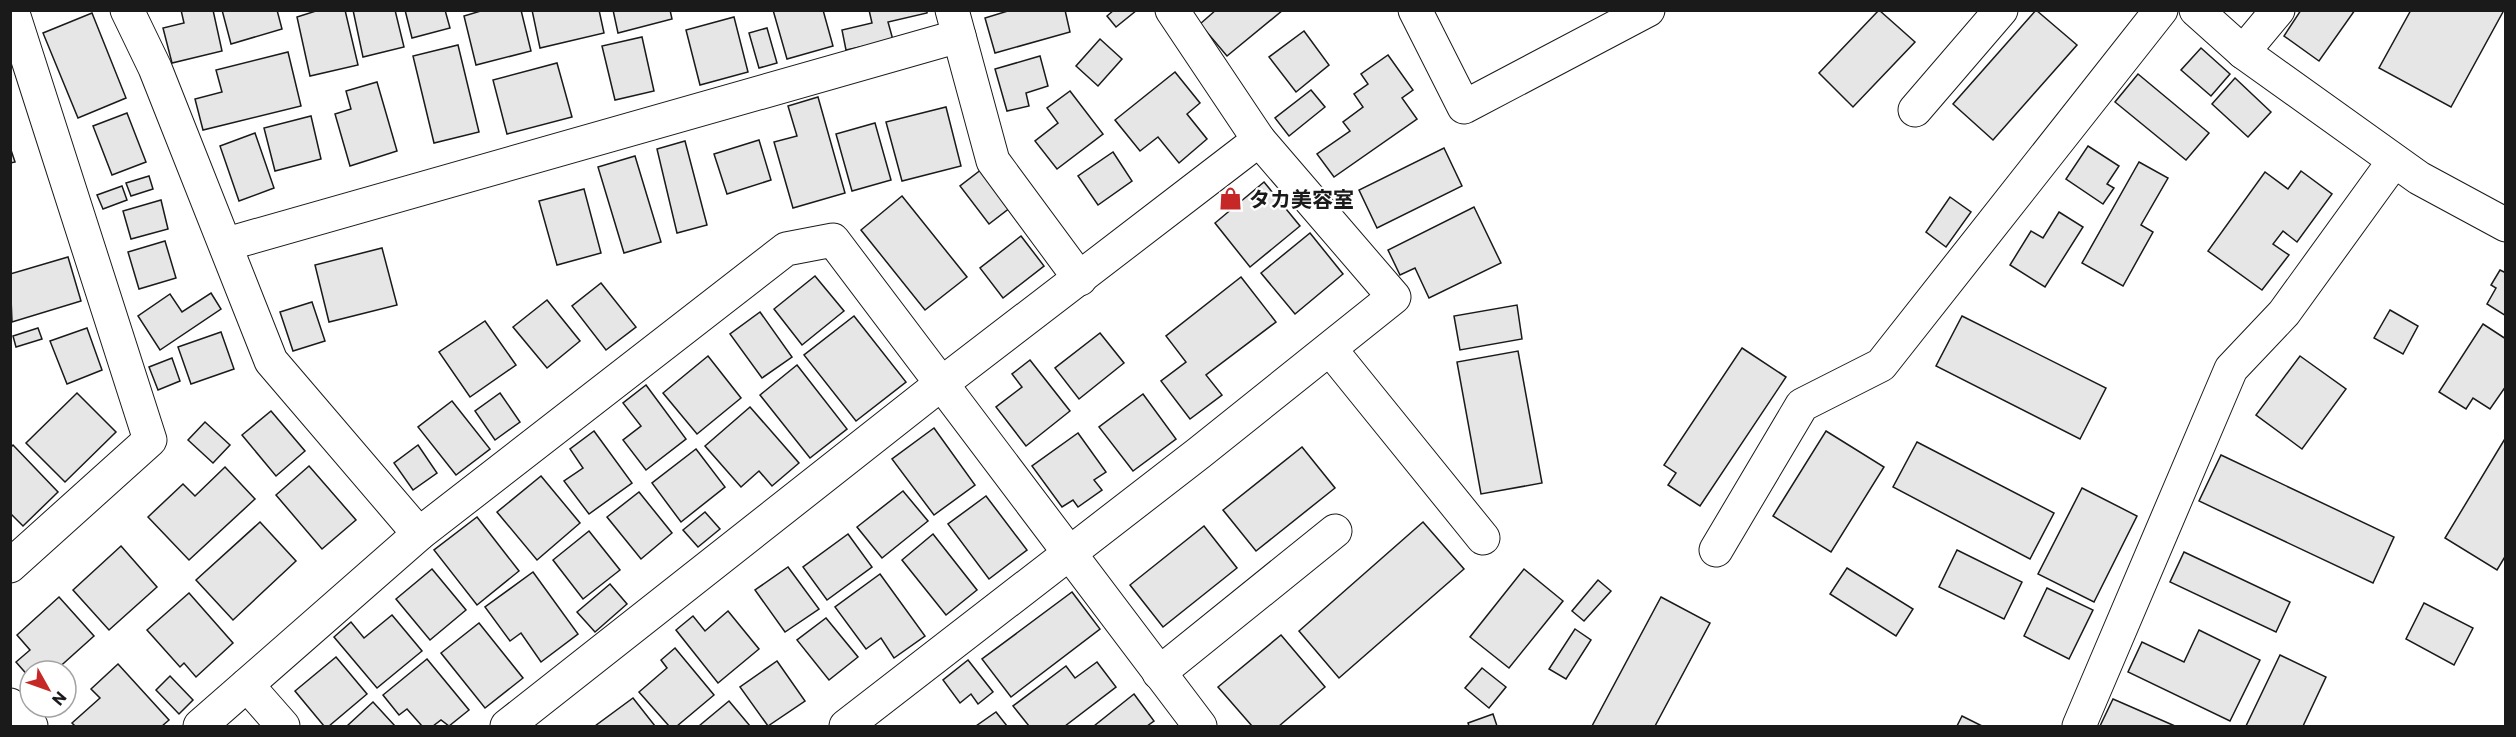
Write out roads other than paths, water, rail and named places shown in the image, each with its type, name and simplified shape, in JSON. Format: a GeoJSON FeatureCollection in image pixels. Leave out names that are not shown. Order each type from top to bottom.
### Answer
{"type":"FeatureCollection","features":[{"type":"Feature","properties":{"kind":"street"},"geometry":{"type":"LineString","coordinates":[[10,566],[150,440],[12,10]]}},
{"type":"Feature","properties":{"kind":"street"},"geometry":{"type":"LineString","coordinates":[[127,10],[155,68],[227,244],[271,361],[419,534]]}},
{"type":"Feature","properties":{"kind":"street"},"geometry":{"type":"LineString","coordinates":[[846,726],[1199,453],[1394,297],[1259,140],[1172,10]]}},
{"type":"Feature","properties":{"kind":"street"},"geometry":{"type":"LineString","coordinates":[[1415,10],[1464,107],[1647,10]]}},
{"type":"Feature","properties":{"kind":"street"},"geometry":{"type":"LineString","coordinates":[[1914,110],[2001,10]]}},
{"type":"Feature","properties":{"kind":"street"},"geometry":{"type":"LineString","coordinates":[[1716,550],[1802,405],[1881,365],[2161,10]]}},
{"type":"Feature","properties":{"kind":"street"},"geometry":{"type":"LineString","coordinates":[[2196,10],[2243,52],[2394,161],[2419,178],[2505,225]]}},
{"type":"Feature","properties":{"kind":"street"},"geometry":{"type":"LineString","coordinates":[[2243,52],[2278,10]]}},
{"type":"Feature","properties":{"kind":"street"},"geometry":{"type":"LineString","coordinates":[[227,244],[955,23],[993,161],[1080,279]]}},
{"type":"Feature","properties":{"kind":"street"},"geometry":{"type":"LineString","coordinates":[[507,726],[941,384],[1259,140]]}},
{"type":"Feature","properties":{"kind":"street"},"geometry":{"type":"LineString","coordinates":[[2079,726],[2231,369],[2284,313],[2394,161]]}},
{"type":"Feature","properties":{"kind":"street"},"geometry":{"type":"LineString","coordinates":[[200,726],[419,534],[786,249],[833,240],[1067,553],[1200,726]]}},
{"type":"Feature","properties":{"kind":"street"},"geometry":{"type":"LineString","coordinates":[[1330,349],[1483,538]]}},
{"type":"Feature","properties":{"kind":"street"},"geometry":{"type":"LineString","coordinates":[[1160,673],[1335,531]]}},
{"type":"Feature","properties":{"kind":"street"},"geometry":{"type":"LineString","coordinates":[[247,685],[283,726]]}},
{"type":"Feature","properties":{"kind":"street"},"geometry":{"type":"LineString","coordinates":[[10,705],[31,726]]}},
{"type":"Feature","properties":{"kind":"place","name":"タカ美容室"},"geometry":{"type":"Point","coordinates":[1231,198]}}]}
